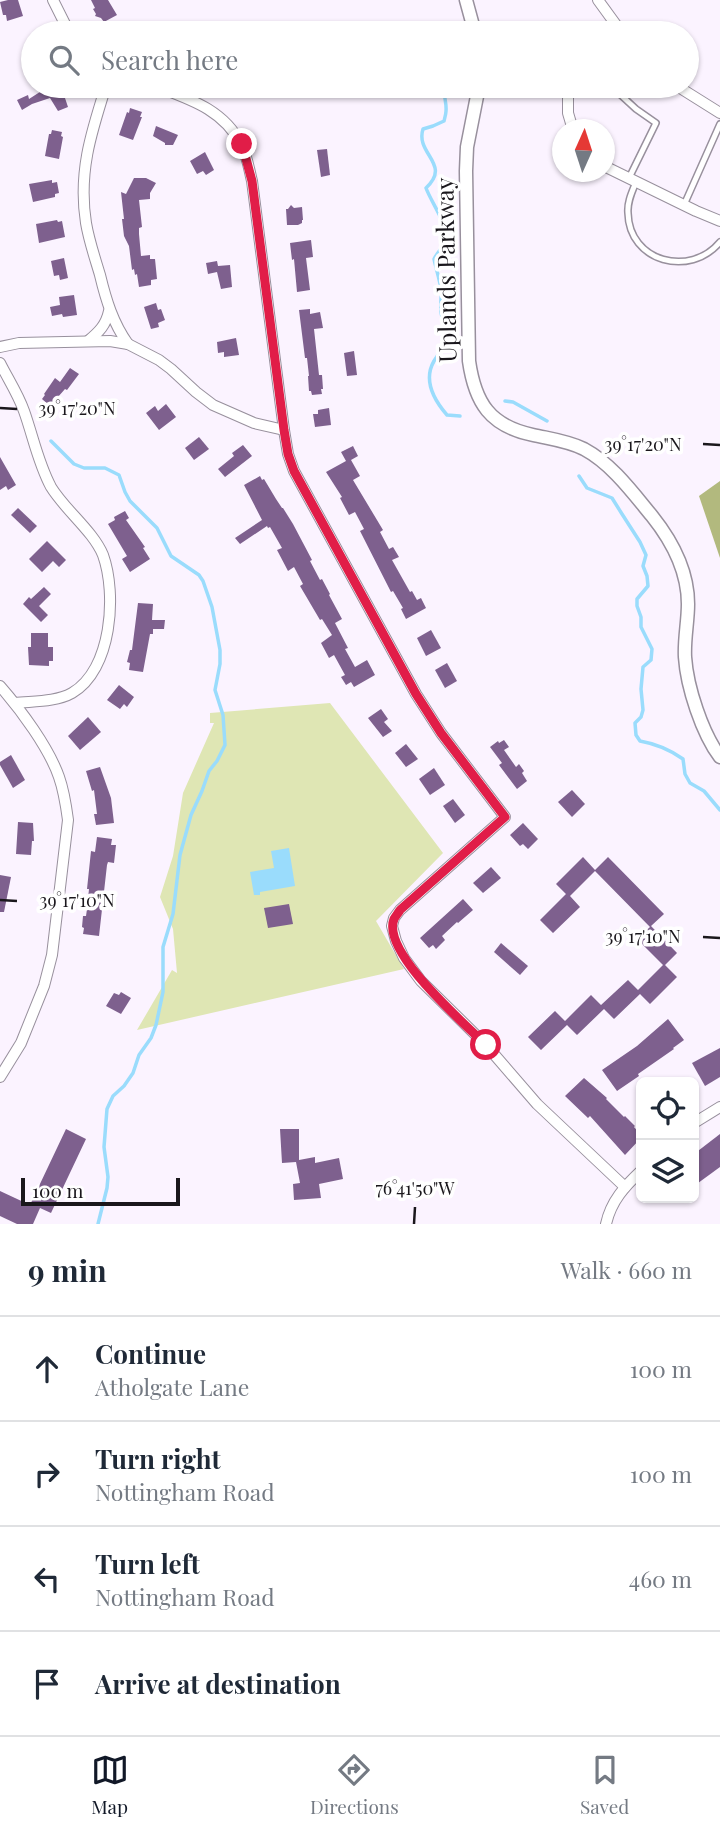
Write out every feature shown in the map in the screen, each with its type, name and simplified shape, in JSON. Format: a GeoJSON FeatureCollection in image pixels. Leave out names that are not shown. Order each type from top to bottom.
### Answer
{"type":"FeatureCollection","features":[{"type":"Feature","properties":{"kind":"street"},"geometry":{"type":"LineString","coordinates":[[52,0],[62,21]]}},
{"type":"Feature","properties":{"kind":"street"},"geometry":{"type":"LineString","coordinates":[[466,0],[472,21]]}},
{"type":"Feature","properties":{"kind":"street"},"geometry":{"type":"LineString","coordinates":[[598,0],[612,21]]}},
{"type":"Feature","properties":{"kind":"street"},"geometry":{"type":"LineString","coordinates":[[103,98],[86,154],[84,190],[87,225],[109,311],[128,344]]}},
{"type":"Feature","properties":{"kind":"street"},"geometry":{"type":"LineString","coordinates":[[186,98],[211,110],[242,144],[252,181],[284,430],[294,471],[416,694],[441,733],[505,817],[400,910],[394,918],[396,941],[404,958],[421,981],[486,1045],[537,1104],[625,1187]]}},
{"type":"Feature","properties":{"kind":"street","name":"Uplands Parkway"},"geometry":{"type":"LineString","coordinates":[[477,98],[467,147],[466,171],[469,361],[474,390],[490,414],[501,423],[515,430],[560,439],[588,451],[622,480],[664,532],[677,559],[687,590],[687,673],[707,736],[720,757]]}},
{"type":"Feature","properties":{"kind":"street"},"geometry":{"type":"LineString","coordinates":[[567,98],[570,119]]}},
{"type":"Feature","properties":{"kind":"street"},"geometry":{"type":"LineString","coordinates":[[696,98],[720,113]]}},
{"type":"Feature","properties":{"kind":"street"},"geometry":{"type":"LineString","coordinates":[[615,172],[720,221]]}},
{"type":"Feature","properties":{"kind":"street"},"geometry":{"type":"LineString","coordinates":[[88,342],[106,323],[109,311]]}},
{"type":"Feature","properties":{"kind":"street"},"geometry":{"type":"LineString","coordinates":[[0,347],[19,343],[110,341],[128,344],[159,360],[214,405],[254,423],[284,430]]}},
{"type":"Feature","properties":{"kind":"street"},"geometry":{"type":"LineString","coordinates":[[0,363],[24,412],[50,485],[97,544],[103,556],[110,601],[103,652],[86,683],[57,699],[15,703]]}},
{"type":"Feature","properties":{"kind":"street"},"geometry":{"type":"LineString","coordinates":[[0,686],[29,723],[58,774],[68,820],[52,955],[47,976],[21,1044],[0,1077]]}},
{"type":"Feature","properties":{"kind":"street"},"geometry":{"type":"LineString","coordinates":[[699,1120],[720,1107]]}},
{"type":"Feature","properties":{"kind":"street"},"geometry":{"type":"LineString","coordinates":[[606,1224],[610,1210],[636,1176]]}},
{"type":"Feature","properties":{"kind":"lane"},"geometry":{"type":"LineString","coordinates":[[624,98],[656,123],[632,180],[629,222],[636,239],[649,253],[671,262],[691,261],[708,254],[720,243]]}},
{"type":"Feature","properties":{"kind":"lane"},"geometry":{"type":"LineString","coordinates":[[684,205],[720,124]]}},
{"type":"Feature","properties":{"kind":"green space"},"geometry":{"type":"Polygon","coordinates":[[[720,481],[720,558],[699,496],[720,481]]]}},
{"type":"Feature","properties":{"kind":"green space"},"geometry":{"type":"Polygon","coordinates":[[[330,703],[443,853],[376,921],[404,969],[137,1030],[172,970],[177,973],[173,929],[160,897],[173,856],[183,793],[214,723],[210,723],[210,713],[330,703]]]}},
{"type":"Feature","properties":{"kind":"water"},"geometry":{"type":"Polygon","coordinates":[[[289,848],[295,886],[254,895],[250,872],[274,868],[271,851],[289,848]]]}},
{"type":"Feature","properties":{"kind":"building"},"geometry":{"type":"Polygon","coordinates":[[[18,0],[23,16],[7,21],[0,2],[18,0]]]}},
{"type":"Feature","properties":{"kind":"building"},"geometry":{"type":"Polygon","coordinates":[[[91,0],[108,0],[117,15],[103,21],[95,16],[91,0]]]}},
{"type":"Feature","properties":{"kind":"building"},"geometry":{"type":"Polygon","coordinates":[[[50,98],[22,110],[17,100],[50,98]]]}},
{"type":"Feature","properties":{"kind":"building"},"geometry":{"type":"Polygon","coordinates":[[[50,98],[65,98],[68,107],[58,111],[50,98]]]}},
{"type":"Feature","properties":{"kind":"building"},"geometry":{"type":"Polygon","coordinates":[[[130,108],[142,112],[133,140],[119,135],[130,108]]]}},
{"type":"Feature","properties":{"kind":"building"},"geometry":{"type":"Polygon","coordinates":[[[156,126],[178,135],[173,145],[165,145],[153,136],[156,126]]]}},
{"type":"Feature","properties":{"kind":"building"},"geometry":{"type":"Polygon","coordinates":[[[52,130],[62,132],[59,159],[45,156],[52,130]]]}},
{"type":"Feature","properties":{"kind":"building"},"geometry":{"type":"Polygon","coordinates":[[[327,149],[330,175],[321,177],[317,150],[327,149]]]}},
{"type":"Feature","properties":{"kind":"building"},"geometry":{"type":"Polygon","coordinates":[[[205,152],[214,170],[206,175],[203,171],[197,174],[190,161],[205,152]]]}},
{"type":"Feature","properties":{"kind":"building"},"geometry":{"type":"Polygon","coordinates":[[[134,178],[146,178],[156,183],[150,193],[150,199],[139,200],[142,227],[139,228],[139,234],[141,256],[150,255],[150,259],[155,259],[157,279],[151,280],[151,285],[139,287],[137,274],[132,270],[122,219],[121,192],[126,194],[134,178]]]}},
{"type":"Feature","properties":{"kind":"building"},"geometry":{"type":"Polygon","coordinates":[[[52,180],[52,183],[57,182],[59,193],[55,194],[55,197],[33,202],[29,184],[52,180]]]}},
{"type":"Feature","properties":{"kind":"building"},"geometry":{"type":"Polygon","coordinates":[[[291,205],[294,208],[302,207],[303,220],[298,225],[287,225],[286,209],[291,205]]]}},
{"type":"Feature","properties":{"kind":"building"},"geometry":{"type":"Polygon","coordinates":[[[62,221],[65,237],[39,243],[36,224],[62,221]]]}},
{"type":"Feature","properties":{"kind":"building"},"geometry":{"type":"Polygon","coordinates":[[[311,240],[313,257],[306,258],[310,290],[297,292],[290,243],[311,240]]]}},
{"type":"Feature","properties":{"kind":"building"},"geometry":{"type":"Polygon","coordinates":[[[64,258],[68,278],[60,280],[59,275],[54,276],[51,261],[64,258]]]}},
{"type":"Feature","properties":{"kind":"building"},"geometry":{"type":"Polygon","coordinates":[[[217,261],[218,266],[230,265],[232,287],[221,289],[217,272],[208,274],[206,263],[217,261]]]}},
{"type":"Feature","properties":{"kind":"building"},"geometry":{"type":"Polygon","coordinates":[[[74,295],[77,315],[52,316],[50,307],[60,305],[59,297],[74,295]]]}},
{"type":"Feature","properties":{"kind":"building"},"geometry":{"type":"Polygon","coordinates":[[[156,303],[165,320],[158,323],[159,327],[151,329],[144,307],[156,303]]]}},
{"type":"Feature","properties":{"kind":"building"},"geometry":{"type":"Polygon","coordinates":[[[310,309],[310,314],[320,312],[323,328],[314,329],[323,389],[322,394],[312,395],[309,391],[299,310],[310,309]]]}},
{"type":"Feature","properties":{"kind":"building"},"geometry":{"type":"Polygon","coordinates":[[[236,338],[239,355],[224,357],[224,352],[218,353],[217,342],[236,338]]]}},
{"type":"Feature","properties":{"kind":"building"},"geometry":{"type":"Polygon","coordinates":[[[354,351],[357,375],[347,376],[344,353],[354,351]]]}},
{"type":"Feature","properties":{"kind":"building"},"geometry":{"type":"Polygon","coordinates":[[[70,368],[79,374],[50,406],[42,399],[44,394],[55,378],[60,382],[70,368]]]}},
{"type":"Feature","properties":{"kind":"building"},"geometry":{"type":"Polygon","coordinates":[[[166,404],[176,417],[159,430],[146,413],[155,406],[158,411],[166,404]]]}},
{"type":"Feature","properties":{"kind":"building"},"geometry":{"type":"Polygon","coordinates":[[[329,408],[331,425],[315,427],[313,414],[329,408]]]}},
{"type":"Feature","properties":{"kind":"building"},"geometry":{"type":"Polygon","coordinates":[[[199,437],[209,449],[194,460],[185,448],[199,437]]]}},
{"type":"Feature","properties":{"kind":"building"},"geometry":{"type":"Polygon","coordinates":[[[243,445],[252,456],[225,477],[218,469],[243,445]]]}},
{"type":"Feature","properties":{"kind":"building"},"geometry":{"type":"Polygon","coordinates":[[[353,446],[358,456],[351,460],[360,476],[353,480],[383,530],[380,532],[389,549],[393,547],[399,557],[392,560],[410,592],[412,591],[417,600],[421,598],[426,608],[406,619],[401,609],[403,608],[393,591],[391,592],[360,531],[364,529],[355,512],[349,515],[340,498],[342,497],[326,472],[346,461],[341,452],[353,446]]]}},
{"type":"Feature","properties":{"kind":"building"},"geometry":{"type":"Polygon","coordinates":[[[0,457],[16,485],[8,490],[6,486],[0,490],[0,457]]]}},
{"type":"Feature","properties":{"kind":"building"},"geometry":{"type":"Polygon","coordinates":[[[260,476],[293,524],[320,580],[322,579],[330,594],[342,619],[335,623],[355,667],[367,660],[375,675],[354,687],[351,682],[346,685],[341,677],[345,675],[334,655],[329,658],[321,643],[332,635],[300,586],[303,584],[294,567],[288,571],[277,550],[282,548],[270,527],[267,526],[240,544],[235,538],[262,520],[244,485],[260,476]]]}},
{"type":"Feature","properties":{"kind":"building"},"geometry":{"type":"Polygon","coordinates":[[[18,508],[37,526],[30,533],[11,515],[18,508]]]}},
{"type":"Feature","properties":{"kind":"building"},"geometry":{"type":"Polygon","coordinates":[[[125,511],[129,518],[126,520],[150,559],[130,572],[122,559],[127,556],[108,524],[125,511]]]}},
{"type":"Feature","properties":{"kind":"building"},"geometry":{"type":"Polygon","coordinates":[[[47,541],[66,560],[59,567],[53,561],[42,572],[29,559],[47,541]]]}},
{"type":"Feature","properties":{"kind":"building"},"geometry":{"type":"Polygon","coordinates":[[[44,587],[51,594],[39,606],[48,615],[41,622],[23,604],[44,587]]]}},
{"type":"Feature","properties":{"kind":"building"},"geometry":{"type":"Polygon","coordinates":[[[138,603],[153,604],[152,620],[165,620],[164,629],[153,629],[153,634],[150,634],[143,672],[129,670],[130,663],[127,662],[132,650],[138,603]]]}},
{"type":"Feature","properties":{"kind":"building"},"geometry":{"type":"Polygon","coordinates":[[[431,630],[441,648],[426,656],[417,638],[431,630]]]}},
{"type":"Feature","properties":{"kind":"building"},"geometry":{"type":"Polygon","coordinates":[[[31,633],[48,633],[48,647],[53,647],[53,661],[49,661],[49,666],[29,665],[28,647],[31,647],[31,633]]]}},
{"type":"Feature","properties":{"kind":"building"},"geometry":{"type":"Polygon","coordinates":[[[447,663],[457,681],[445,688],[435,670],[447,663]]]}},
{"type":"Feature","properties":{"kind":"building"},"geometry":{"type":"Polygon","coordinates":[[[119,685],[134,697],[127,707],[124,704],[120,709],[107,700],[119,685]]]}},
{"type":"Feature","properties":{"kind":"building"},"geometry":{"type":"Polygon","coordinates":[[[381,709],[388,719],[384,722],[392,731],[383,737],[368,718],[381,709]]]}},
{"type":"Feature","properties":{"kind":"building"},"geometry":{"type":"Polygon","coordinates":[[[88,717],[101,732],[80,750],[68,736],[88,717]]]}},
{"type":"Feature","properties":{"kind":"building"},"geometry":{"type":"Polygon","coordinates":[[[504,740],[509,747],[504,750],[516,767],[519,764],[527,781],[517,789],[499,765],[502,763],[490,747],[504,740]]]}},
{"type":"Feature","properties":{"kind":"building"},"geometry":{"type":"Polygon","coordinates":[[[406,744],[418,759],[406,767],[395,753],[406,744]]]}},
{"type":"Feature","properties":{"kind":"building"},"geometry":{"type":"Polygon","coordinates":[[[11,755],[25,780],[13,788],[0,765],[0,762],[11,755]]]}},
{"type":"Feature","properties":{"kind":"building"},"geometry":{"type":"Polygon","coordinates":[[[100,767],[111,798],[114,823],[96,825],[94,790],[92,791],[86,771],[100,767]]]}},
{"type":"Feature","properties":{"kind":"building"},"geometry":{"type":"Polygon","coordinates":[[[434,768],[445,785],[430,795],[419,779],[434,768]]]}},
{"type":"Feature","properties":{"kind":"building"},"geometry":{"type":"Polygon","coordinates":[[[572,790],[585,804],[572,817],[558,802],[572,790]]]}},
{"type":"Feature","properties":{"kind":"building"},"geometry":{"type":"Polygon","coordinates":[[[453,799],[465,815],[455,823],[443,806],[453,799]]]}},
{"type":"Feature","properties":{"kind":"building"},"geometry":{"type":"Polygon","coordinates":[[[18,822],[33,823],[34,841],[31,855],[16,854],[18,822]]]}},
{"type":"Feature","properties":{"kind":"building"},"geometry":{"type":"Polygon","coordinates":[[[523,823],[538,839],[528,849],[523,844],[520,846],[510,835],[523,823]]]}},
{"type":"Feature","properties":{"kind":"building"},"geometry":{"type":"Polygon","coordinates":[[[97,837],[112,839],[111,845],[116,845],[114,863],[108,862],[107,865],[99,936],[83,934],[82,927],[87,909],[91,851],[95,852],[97,837]]]}},
{"type":"Feature","properties":{"kind":"building"},"geometry":{"type":"Polygon","coordinates":[[[583,857],[595,870],[608,857],[664,914],[651,926],[677,953],[665,965],[677,977],[650,1004],[640,994],[614,1019],[604,1009],[577,1035],[567,1025],[541,1050],[528,1037],[555,1011],[565,1021],[591,995],[601,1005],[628,980],[638,990],[663,965],[637,939],[650,927],[595,871],[570,896],[580,907],[553,933],[540,920],[566,894],[556,884],[583,857]]]}},
{"type":"Feature","properties":{"kind":"building"},"geometry":{"type":"Polygon","coordinates":[[[491,867],[501,878],[483,893],[473,883],[491,867]]]}},
{"type":"Feature","properties":{"kind":"building"},"geometry":{"type":"Polygon","coordinates":[[[0,875],[11,877],[4,912],[0,912],[0,875]]]}},
{"type":"Feature","properties":{"kind":"building"},"geometry":{"type":"Polygon","coordinates":[[[463,899],[473,910],[442,936],[445,940],[436,949],[433,945],[429,948],[420,938],[463,899]]]}},
{"type":"Feature","properties":{"kind":"building"},"geometry":{"type":"Polygon","coordinates":[[[289,904],[293,924],[268,928],[264,908],[289,904]]]}},
{"type":"Feature","properties":{"kind":"building"},"geometry":{"type":"Polygon","coordinates":[[[501,943],[528,966],[520,975],[494,952],[501,943]]]}},
{"type":"Feature","properties":{"kind":"building"},"geometry":{"type":"Polygon","coordinates":[[[121,992],[131,998],[121,1014],[106,1006],[114,993],[119,995],[121,992]]]}},
{"type":"Feature","properties":{"kind":"building"},"geometry":{"type":"Polygon","coordinates":[[[668,1019],[684,1040],[617,1091],[602,1070],[637,1046],[668,1019]]]}},
{"type":"Feature","properties":{"kind":"building"},"geometry":{"type":"Polygon","coordinates":[[[720,1048],[720,1077],[705,1086],[692,1063],[720,1048]]]}},
{"type":"Feature","properties":{"kind":"building"},"geometry":{"type":"Polygon","coordinates":[[[584,1078],[635,1126],[636,1143],[625,1155],[590,1116],[588,1118],[565,1096],[584,1078]]]}},
{"type":"Feature","properties":{"kind":"building"},"geometry":{"type":"Polygon","coordinates":[[[66,1129],[86,1139],[51,1213],[40,1208],[33,1224],[17,1224],[0,1216],[0,1191],[30,1205],[66,1129]]]}},
{"type":"Feature","properties":{"kind":"building"},"geometry":{"type":"Polygon","coordinates":[[[280,1129],[299,1129],[299,1160],[315,1157],[315,1163],[339,1158],[343,1179],[319,1184],[321,1198],[294,1200],[293,1184],[300,1183],[296,1162],[282,1163],[280,1129]]]}},
{"type":"Feature","properties":{"kind":"building"},"geometry":{"type":"Polygon","coordinates":[[[720,1134],[720,1167],[699,1182],[699,1150],[720,1134]]]}},
{"type":"Feature","properties":{"kind":"waterway"},"geometry":{"type":"LineString","coordinates":[[445,98],[444,121],[423,129],[422,138],[435,172],[433,180],[426,188],[446,234],[446,240],[434,259],[441,290],[441,314],[447,336],[431,368],[430,382],[434,396],[447,415],[460,416]]}},
{"type":"Feature","properties":{"kind":"waterway"},"geometry":{"type":"LineString","coordinates":[[505,401],[513,402],[547,421]]}},
{"type":"Feature","properties":{"kind":"waterway"},"geometry":{"type":"LineString","coordinates":[[51,441],[74,464],[84,468],[105,468],[119,475],[130,501],[157,528],[171,556],[199,575],[203,581],[212,607],[220,650],[215,690],[223,715],[225,745],[209,771],[191,815],[180,855],[173,914],[163,947],[163,992],[156,1025],[139,1055],[133,1073],[113,1096],[107,1109],[104,1147],[108,1177],[98,1224]]}},
{"type":"Feature","properties":{"kind":"waterway"},"geometry":{"type":"LineString","coordinates":[[579,476],[587,488],[612,498],[646,555],[643,566],[648,586],[637,599],[637,606],[641,627],[652,649],[651,660],[643,667],[643,710],[635,723],[636,735],[640,741],[663,747],[683,759],[685,774],[690,783],[704,791],[720,810]]}},
{"type":"Feature","properties":{"kind":"route"},"geometry":{"type":"LineString","coordinates":[[242,144],[252,181],[284,430],[294,471],[416,694],[441,733],[505,817],[400,910],[394,918],[393,926],[404,958],[421,981],[486,1045]]}}]}
